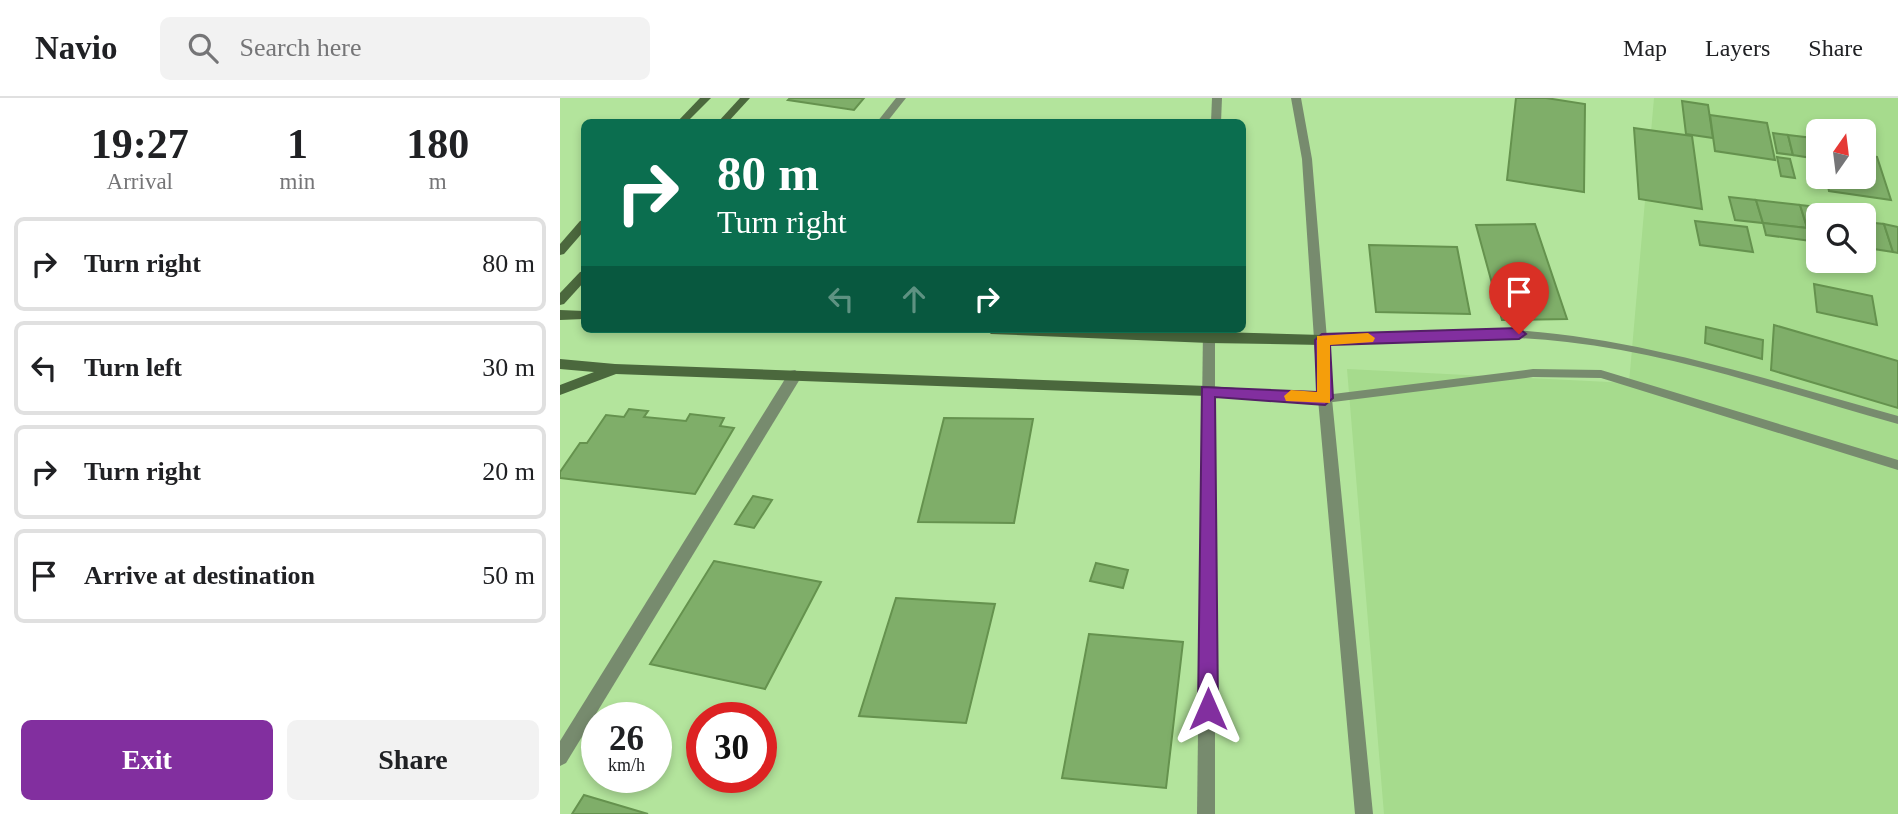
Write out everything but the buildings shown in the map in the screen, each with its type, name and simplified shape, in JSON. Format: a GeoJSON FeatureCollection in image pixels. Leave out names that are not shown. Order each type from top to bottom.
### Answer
{"type":"FeatureCollection","features":[{"type":"Feature","properties":{"kind":"street"},"geometry":{"type":"LineString","coordinates":[[685,119],[706,98]]}},
{"type":"Feature","properties":{"kind":"street"},"geometry":{"type":"LineString","coordinates":[[726,119],[745,98]]}},
{"type":"Feature","properties":{"kind":"street"},"geometry":{"type":"LineString","coordinates":[[884,119],[901,98]]}},
{"type":"Feature","properties":{"kind":"street"},"geometry":{"type":"LineString","coordinates":[[1216,119],[1217,98]]}},
{"type":"Feature","properties":{"kind":"street"},"geometry":{"type":"LineString","coordinates":[[1296,98],[1307,159],[1325,398],[1364,814]]}},
{"type":"Feature","properties":{"kind":"street"},"geometry":{"type":"LineString","coordinates":[[560,235],[581,219]]}},
{"type":"Feature","properties":{"kind":"street"},"geometry":{"type":"LineString","coordinates":[[560,251],[581,227]]}},
{"type":"Feature","properties":{"kind":"street"},"geometry":{"type":"LineString","coordinates":[[560,301],[581,278]]}},
{"type":"Feature","properties":{"kind":"street"},"geometry":{"type":"LineString","coordinates":[[560,315],[581,315]]}},
{"type":"Feature","properties":{"kind":"street"},"geometry":{"type":"LineString","coordinates":[[1165,333],[1322,340]]}},
{"type":"Feature","properties":{"kind":"street"},"geometry":{"type":"LineString","coordinates":[[1206,814],[1209,334]]}},
{"type":"Feature","properties":{"kind":"street"},"geometry":{"type":"LineString","coordinates":[[560,364],[615,369],[1207,391],[1325,398]]}},
{"type":"Feature","properties":{"kind":"street"},"geometry":{"type":"LineString","coordinates":[[560,390],[615,369]]}},
{"type":"Feature","properties":{"kind":"street"},"geometry":{"type":"LineString","coordinates":[[560,757],[795,376]]}},
{"type":"Feature","properties":{"kind":"lane"},"geometry":{"type":"LineString","coordinates":[[1322,340],[1519,334],[1580,341],[1696,365],[1898,420]]}},
{"type":"Feature","properties":{"kind":"lane"},"geometry":{"type":"LineString","coordinates":[[1325,398],[1533,373],[1601,374],[1898,465]]}},
{"type":"Feature","properties":{"kind":"shaded area"},"geometry":{"type":"Polygon","coordinates":[[[1654,98],[1898,98],[1898,814],[1384,814],[1347,369],[1629,383],[1654,98]]]}},
{"type":"Feature","properties":{"kind":"slow traffic"},"geometry":{"type":"LineString","coordinates":[[1291,396],[1325,398],[1322,340],[1368,338]]}},
{"type":"Feature","properties":{"kind":"route"},"geometry":{"type":"LineString","coordinates":[[1208,709],[1207,391],[1325,398],[1322,340],[1519,334]]}}]}
